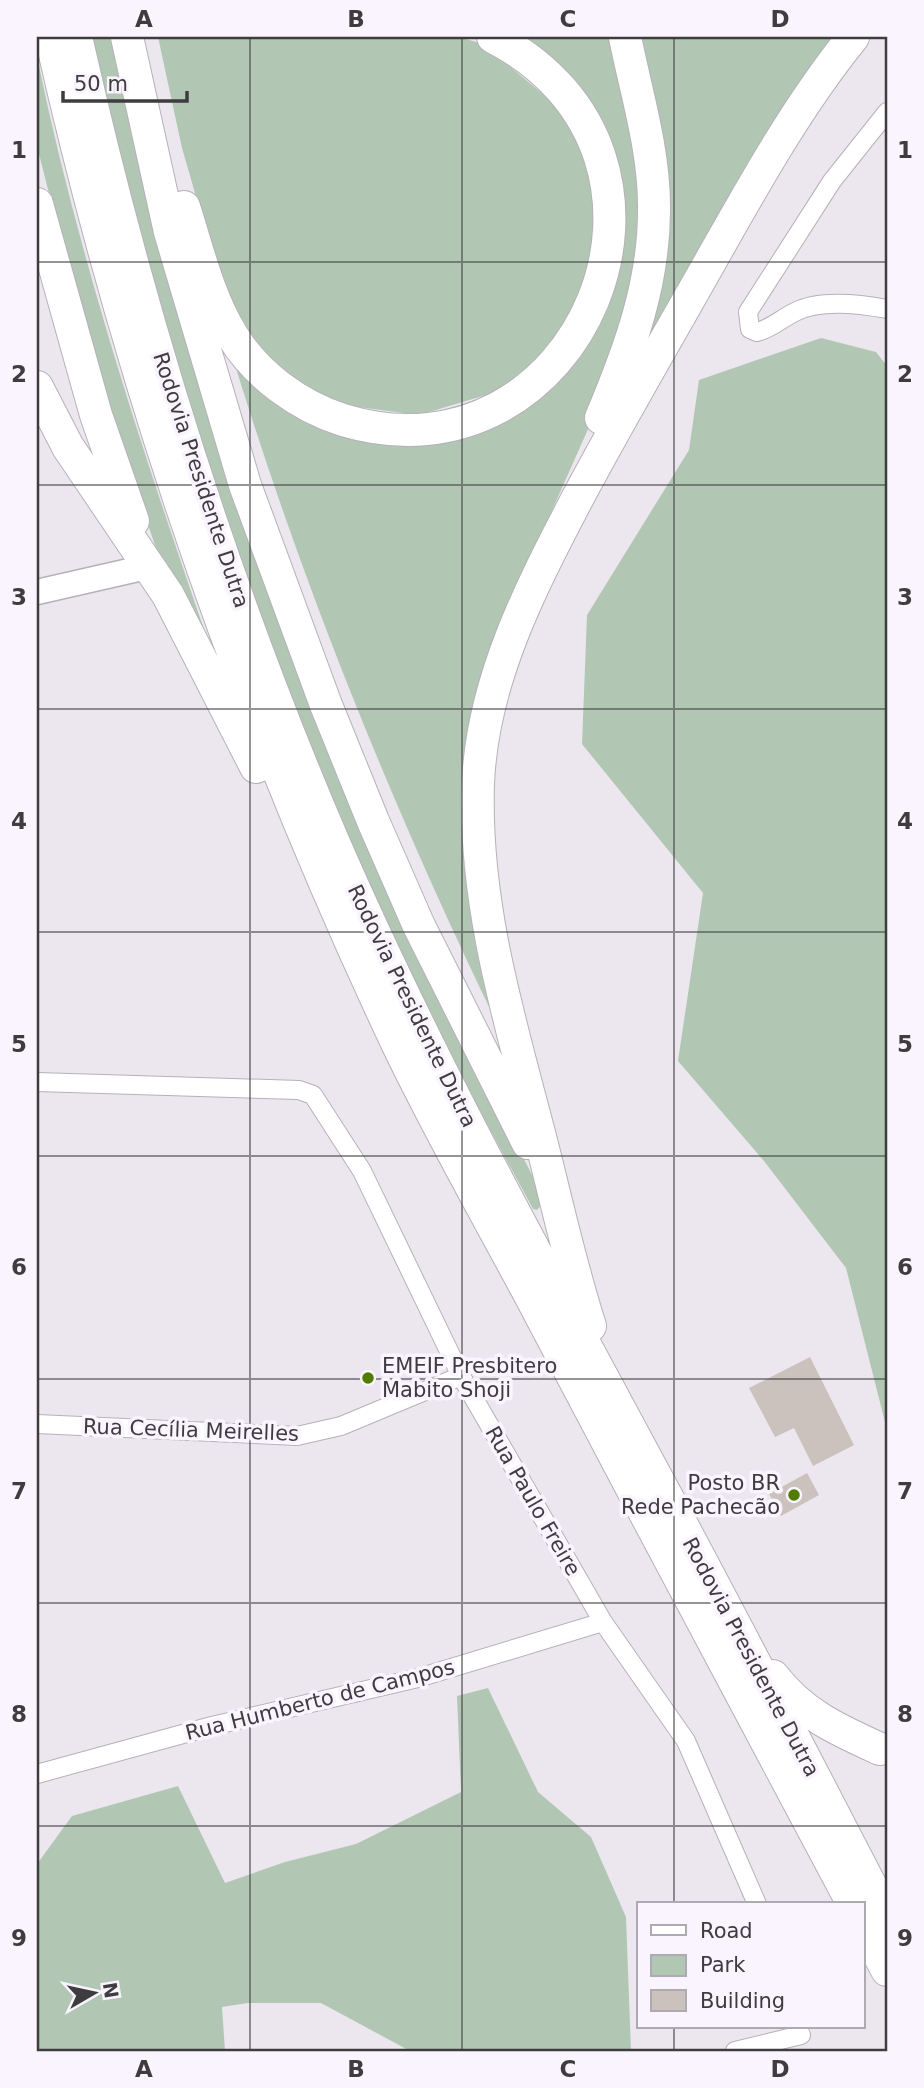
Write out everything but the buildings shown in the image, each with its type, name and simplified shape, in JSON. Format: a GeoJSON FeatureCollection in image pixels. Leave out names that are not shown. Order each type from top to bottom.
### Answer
{"type":"FeatureCollection","features":[{"type":"Feature","properties":{"kind":"highway","name":"Rodovia Presidente Dutra"},"geometry":{"type":"LineString","coordinates":[[51,37],[106,261],[153,420],[218,614],[304,836],[400,1048],[852,1902]]}},
{"type":"Feature","properties":{"kind":"highway","name":"Rodovia Presidente Dutra"},"geometry":{"type":"LineString","coordinates":[[76,37],[137,281],[185,440],[233,582],[299,757],[378,940],[458,1105],[887,1917]]}},
{"type":"Feature","properties":{"kind":"highway"},"geometry":{"type":"LineString","coordinates":[[128,37],[170,232],[245,485],[326,705],[419,926],[556,1200]]}},
{"type":"Feature","properties":{"kind":"highway"},"geometry":{"type":"LineString","coordinates":[[128,37],[216,305],[233,337],[269,378],[315,409],[365,426],[393,429],[453,423],[489,410],[524,390],[541,376],[576,336],[600,288],[610,238],[610,211],[599,153],[575,104],[555,81],[535,63],[493,37]]}},
{"type":"Feature","properties":{"kind":"highway"},"geometry":{"type":"LineString","coordinates":[[625,37],[652,174],[654,205],[649,273],[631,341],[548,556],[492,691],[478,780],[478,838],[482,896],[495,959],[589,1324],[664,1491]]}},
{"type":"Feature","properties":{"kind":"highway"},"geometry":{"type":"LineString","coordinates":[[548,556],[618,422],[719,248],[811,94],[853,37]]}},
{"type":"Feature","properties":{"kind":"highway"},"geometry":{"type":"LineString","coordinates":[[37,204],[96,415],[126,505],[151,566]]}},
{"type":"Feature","properties":{"kind":"highway"},"geometry":{"type":"LineString","coordinates":[[37,387],[68,447],[151,566],[214,680],[320,901],[400,1048]]}},
{"type":"Feature","properties":{"kind":"highway"},"geometry":{"type":"LineString","coordinates":[[735,1627],[788,1696],[821,1723],[880,1749]]}},
{"type":"Feature","properties":{"kind":"highway"},"geometry":{"type":"LineString","coordinates":[[864,1926],[887,1970]]}},
{"type":"Feature","properties":{"kind":"street"},"geometry":{"type":"LineString","coordinates":[[887,112],[832,181],[748,312],[750,329],[764,330],[797,310],[814,307],[852,305],[887,309]]}},
{"type":"Feature","properties":{"kind":"street"},"geometry":{"type":"LineString","coordinates":[[37,592],[151,566]]}},
{"type":"Feature","properties":{"kind":"street","name":"Rua Paulo Freire"},"geometry":{"type":"LineString","coordinates":[[37,1082],[299,1090],[313,1095],[362,1171],[461,1376],[603,1622],[686,1741],[757,1902]]}},
{"type":"Feature","properties":{"kind":"street","name":"Rua Cecília Meirelles"},"geometry":{"type":"LineString","coordinates":[[37,1424],[297,1436],[341,1426],[461,1376]]}},
{"type":"Feature","properties":{"kind":"street","name":"Rua Humberto de Campos"},"geometry":{"type":"LineString","coordinates":[[37,1774],[212,1726],[418,1678],[603,1622]]}},
{"type":"Feature","properties":{"kind":"street"},"geometry":{"type":"LineString","coordinates":[[735,2051],[802,2031]]}},
{"type":"Feature","properties":{"kind":"street"},"geometry":{"type":"LineString","coordinates":[[788,2051],[802,2031]]}},
{"type":"Feature","properties":{"kind":"green space"},"geometry":{"type":"Polygon","coordinates":[[[91,37],[110,37],[130,124],[197,364],[497,1107],[545,1200],[537,1210],[533,1209],[439,1034],[410,974],[358,862],[265,632],[224,514],[152,277],[91,37]]]}},
{"type":"Feature","properties":{"kind":"green space"},"geometry":{"type":"Polygon","coordinates":[[[158,37],[459,37],[483,44],[562,110],[590,171],[597,259],[561,337],[503,390],[419,415],[335,404],[290,379],[249,337],[234,309],[214,259],[182,148],[158,37]]]}},
{"type":"Feature","properties":{"kind":"green space"},"geometry":{"type":"Polygon","coordinates":[[[508,37],[617,37],[646,224],[612,375],[507,612],[477,706],[507,1044],[427,873],[353,699],[287,522],[228,342],[379,434],[558,370],[617,201],[508,37]]]}},
{"type":"Feature","properties":{"kind":"green space"},"geometry":{"type":"Polygon","coordinates":[[[638,37],[839,37],[646,356],[638,37]]]}},
{"type":"Feature","properties":{"kind":"green space"},"geometry":{"type":"Polygon","coordinates":[[[37,57],[53,131],[91,277],[158,494],[207,638],[166,571],[155,545],[126,461],[58,229],[37,146],[37,57]]]}},
{"type":"Feature","properties":{"kind":"green space"},"geometry":{"type":"Polygon","coordinates":[[[821,338],[876,352],[887,366],[887,1430],[846,1268],[764,1161],[678,1061],[703,893],[582,744],[587,615],[689,450],[699,380],[821,338]]]}},
{"type":"Feature","properties":{"kind":"green space"},"geometry":{"type":"Polygon","coordinates":[[[488,1688],[538,1792],[591,1837],[626,1917],[631,2051],[410,2051],[321,2003],[248,2003],[222,2007],[225,2051],[37,2051],[37,1864],[72,1816],[178,1786],[225,1883],[285,1862],[356,1844],[461,1792],[457,1696],[488,1688]]]}},
{"type":"Feature","properties":{"kind":"place","name":"EMEIF Presbitero Mabito Shoji"},"geometry":{"type":"Point","coordinates":[368,1378]}},
{"type":"Feature","properties":{"kind":"place","name":"Posto BR Rede Pachecão"},"geometry":{"type":"Point","coordinates":[794,1495]}}]}
